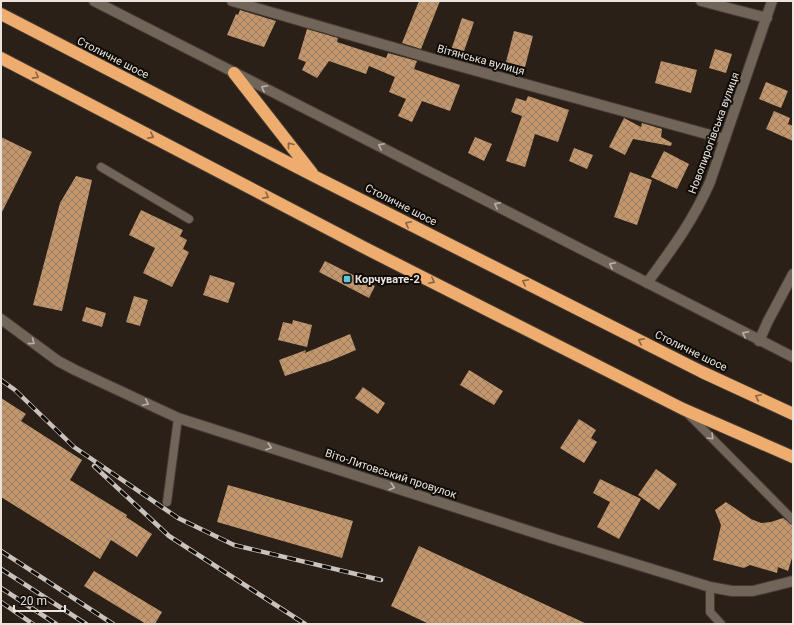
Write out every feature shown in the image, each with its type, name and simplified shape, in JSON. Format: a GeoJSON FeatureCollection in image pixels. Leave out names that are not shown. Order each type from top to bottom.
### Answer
{"type":"FeatureCollection","features":[{"type":"Feature","properties":{"kind":"highway","name":"Столичне шосе"},"geometry":{"type":"LineString","coordinates":[[1,14],[314,176],[702,372],[793,414]]}},
{"type":"Feature","properties":{"kind":"highway"},"geometry":{"type":"LineString","coordinates":[[1,58],[365,248],[683,409],[793,457]]}},
{"type":"Feature","properties":{"kind":"highway"},"geometry":{"type":"LineString","coordinates":[[234,73],[314,176]]}},
{"type":"Feature","properties":{"kind":"street"},"geometry":{"type":"LineString","coordinates":[[94,1],[793,357]]}},
{"type":"Feature","properties":{"kind":"street","name":"Вітянська вулиця"},"geometry":{"type":"LineString","coordinates":[[232,1],[437,60],[725,139]]}},
{"type":"Feature","properties":{"kind":"street"},"geometry":{"type":"LineString","coordinates":[[701,1],[766,18]]}},
{"type":"Feature","properties":{"kind":"street","name":"Новопирогівська вулиця"},"geometry":{"type":"LineString","coordinates":[[647,283],[681,238],[697,211],[710,182],[772,1]]}},
{"type":"Feature","properties":{"kind":"street"},"geometry":{"type":"LineString","coordinates":[[759,341],[793,274]]}},
{"type":"Feature","properties":{"kind":"street","name":"Віто-Литовський провулок"},"geometry":{"type":"LineString","coordinates":[[1,319],[58,361],[178,418],[551,538],[710,587],[732,591],[753,591],[793,581]]}},
{"type":"Feature","properties":{"kind":"lane"},"geometry":{"type":"LineString","coordinates":[[101,167],[189,219]]}},
{"type":"Feature","properties":{"kind":"lane"},"geometry":{"type":"LineString","coordinates":[[683,409],[793,520]]}},
{"type":"Feature","properties":{"kind":"lane"},"geometry":{"type":"LineString","coordinates":[[167,502],[178,418]]}},
{"type":"Feature","properties":{"kind":"lane"},"geometry":{"type":"LineString","coordinates":[[710,587],[710,612],[721,624]]}},
{"type":"Feature","properties":{"kind":"building"},"geometry":{"type":"Polygon","coordinates":[[[419,1],[440,1],[421,49],[402,43],[419,1]]]}},
{"type":"Feature","properties":{"kind":"building"},"geometry":{"type":"Polygon","coordinates":[[[240,10],[276,21],[264,47],[227,35],[236,14],[238,15],[240,10]]]}},
{"type":"Feature","properties":{"kind":"building"},"geometry":{"type":"Polygon","coordinates":[[[462,18],[474,22],[462,57],[450,53],[462,18]]]}},
{"type":"Feature","properties":{"kind":"building"},"geometry":{"type":"Polygon","coordinates":[[[307,29],[338,38],[337,42],[386,58],[388,53],[417,61],[414,69],[460,85],[450,111],[422,101],[412,122],[398,116],[406,99],[389,92],[395,77],[369,66],[366,74],[329,61],[317,78],[302,70],[306,62],[298,59],[307,29]]]}},
{"type":"Feature","properties":{"kind":"building"},"geometry":{"type":"Polygon","coordinates":[[[514,31],[533,36],[525,67],[506,62],[514,31]]]}},
{"type":"Feature","properties":{"kind":"building"},"geometry":{"type":"Polygon","coordinates":[[[715,49],[732,54],[726,73],[709,68],[715,49]]]}},
{"type":"Feature","properties":{"kind":"building"},"geometry":{"type":"Polygon","coordinates":[[[661,61],[697,70],[691,93],[655,83],[661,61]]]}},
{"type":"Feature","properties":{"kind":"building"},"geometry":{"type":"Polygon","coordinates":[[[766,82],[788,91],[781,108],[759,99],[766,82]]]}},
{"type":"Feature","properties":{"kind":"building"},"geometry":{"type":"Polygon","coordinates":[[[528,96],[569,110],[558,142],[535,134],[525,167],[506,161],[522,116],[511,112],[516,98],[526,101],[528,96]]]}},
{"type":"Feature","properties":{"kind":"building"},"geometry":{"type":"Polygon","coordinates":[[[774,111],[790,118],[788,124],[793,126],[793,141],[766,129],[774,111]]]}},
{"type":"Feature","properties":{"kind":"building"},"geometry":{"type":"Polygon","coordinates":[[[624,118],[641,127],[642,123],[662,129],[661,137],[672,143],[671,146],[633,139],[625,155],[609,147],[624,118]]]}},
{"type":"Feature","properties":{"kind":"building"},"geometry":{"type":"Polygon","coordinates":[[[1,137],[32,152],[1,214],[1,137]]]}},
{"type":"Feature","properties":{"kind":"building"},"geometry":{"type":"Polygon","coordinates":[[[475,137],[492,144],[484,161],[468,153],[475,137]]]}},
{"type":"Feature","properties":{"kind":"building"},"geometry":{"type":"Polygon","coordinates":[[[574,148],[593,155],[587,169],[569,161],[574,148]]]}},
{"type":"Feature","properties":{"kind":"building"},"geometry":{"type":"Polygon","coordinates":[[[664,151],[689,164],[677,189],[651,177],[664,151]]]}},
{"type":"Feature","properties":{"kind":"building"},"geometry":{"type":"Polygon","coordinates":[[[630,172],[652,180],[637,225],[614,217],[630,172]]]}},
{"type":"Feature","properties":{"kind":"building"},"geometry":{"type":"Polygon","coordinates":[[[76,176],[92,180],[62,311],[33,305],[60,203],[76,176]]]}},
{"type":"Feature","properties":{"kind":"building"},"geometry":{"type":"Polygon","coordinates":[[[141,210],[183,230],[180,236],[187,240],[183,249],[189,252],[172,287],[143,273],[155,248],[129,235],[141,210]]]}},
{"type":"Feature","properties":{"kind":"building","name":"Корчувате-2"},"geometry":{"type":"Polygon","coordinates":[[[325,261],[375,286],[369,298],[319,272],[325,261]]]}},
{"type":"Feature","properties":{"kind":"building"},"geometry":{"type":"Polygon","coordinates":[[[210,275],[235,283],[228,303],[203,295],[210,275]]]}},
{"type":"Feature","properties":{"kind":"building"},"geometry":{"type":"Polygon","coordinates":[[[134,296],[148,300],[140,326],[126,322],[134,296]]]}},
{"type":"Feature","properties":{"kind":"building"},"geometry":{"type":"Polygon","coordinates":[[[86,307],[106,313],[102,327],[82,321],[86,307]]]}},
{"type":"Feature","properties":{"kind":"building"},"geometry":{"type":"Polygon","coordinates":[[[293,320],[312,325],[307,347],[278,340],[283,322],[292,324],[293,320]]]}},
{"type":"Feature","properties":{"kind":"building"},"geometry":{"type":"Polygon","coordinates":[[[350,334],[356,350],[330,361],[285,376],[279,360],[306,350],[305,353],[350,334]]]}},
{"type":"Feature","properties":{"kind":"building"},"geometry":{"type":"Polygon","coordinates":[[[469,370],[503,391],[494,405],[460,385],[469,370]]]}},
{"type":"Feature","properties":{"kind":"building"},"geometry":{"type":"Polygon","coordinates":[[[363,387],[385,403],[378,414],[355,398],[363,387]]]}},
{"type":"Feature","properties":{"kind":"building"},"geometry":{"type":"Polygon","coordinates":[[[1,398],[26,414],[21,421],[82,460],[70,480],[127,515],[126,517],[152,534],[137,557],[111,540],[100,559],[1,497],[1,398]]]}},
{"type":"Feature","properties":{"kind":"building"},"geometry":{"type":"Polygon","coordinates":[[[579,419],[596,430],[591,438],[597,442],[584,463],[560,448],[579,419]]]}},
{"type":"Feature","properties":{"kind":"building"},"geometry":{"type":"Polygon","coordinates":[[[656,469],[677,484],[659,510],[638,495],[656,469]]]}},
{"type":"Feature","properties":{"kind":"building"},"geometry":{"type":"Polygon","coordinates":[[[600,479],[641,499],[619,539],[597,527],[610,502],[593,493],[600,479]]]}},
{"type":"Feature","properties":{"kind":"building"},"geometry":{"type":"Polygon","coordinates":[[[228,485],[353,521],[342,558],[217,522],[228,485]]]}},
{"type":"Feature","properties":{"kind":"building"},"geometry":{"type":"Polygon","coordinates":[[[726,502],[751,519],[761,523],[771,522],[783,518],[793,525],[793,555],[788,571],[778,567],[777,573],[750,565],[744,568],[713,560],[721,525],[715,510],[726,502]]]}},
{"type":"Feature","properties":{"kind":"building"},"geometry":{"type":"Polygon","coordinates":[[[419,546],[587,624],[429,624],[391,606],[419,546]]]}},
{"type":"Feature","properties":{"kind":"building"},"geometry":{"type":"Polygon","coordinates":[[[94,571],[162,612],[155,624],[146,624],[84,586],[94,571]]]}},
{"type":"Feature","properties":{"kind":"railway"},"geometry":{"type":"LineString","coordinates":[[1,380],[15,390],[74,447],[178,518],[234,545],[381,580]]}},
{"type":"Feature","properties":{"kind":"railway"},"geometry":{"type":"LineString","coordinates":[[94,466],[169,536],[305,624]]}},
{"type":"Feature","properties":{"kind":"railway"},"geometry":{"type":"LineString","coordinates":[[1,551],[113,624]]}},
{"type":"Feature","properties":{"kind":"railway"},"geometry":{"type":"LineString","coordinates":[[1,569],[86,624]]}},
{"type":"Feature","properties":{"kind":"railway"},"geometry":{"type":"LineString","coordinates":[[1,588],[56,624]]}},
{"type":"Feature","properties":{"kind":"railway"},"geometry":{"type":"LineString","coordinates":[[1,602],[33,624]]}},
{"type":"Feature","properties":{"kind":"place","name":"Корчувате-2"},"geometry":{"type":"Point","coordinates":[347,279]}}]}
